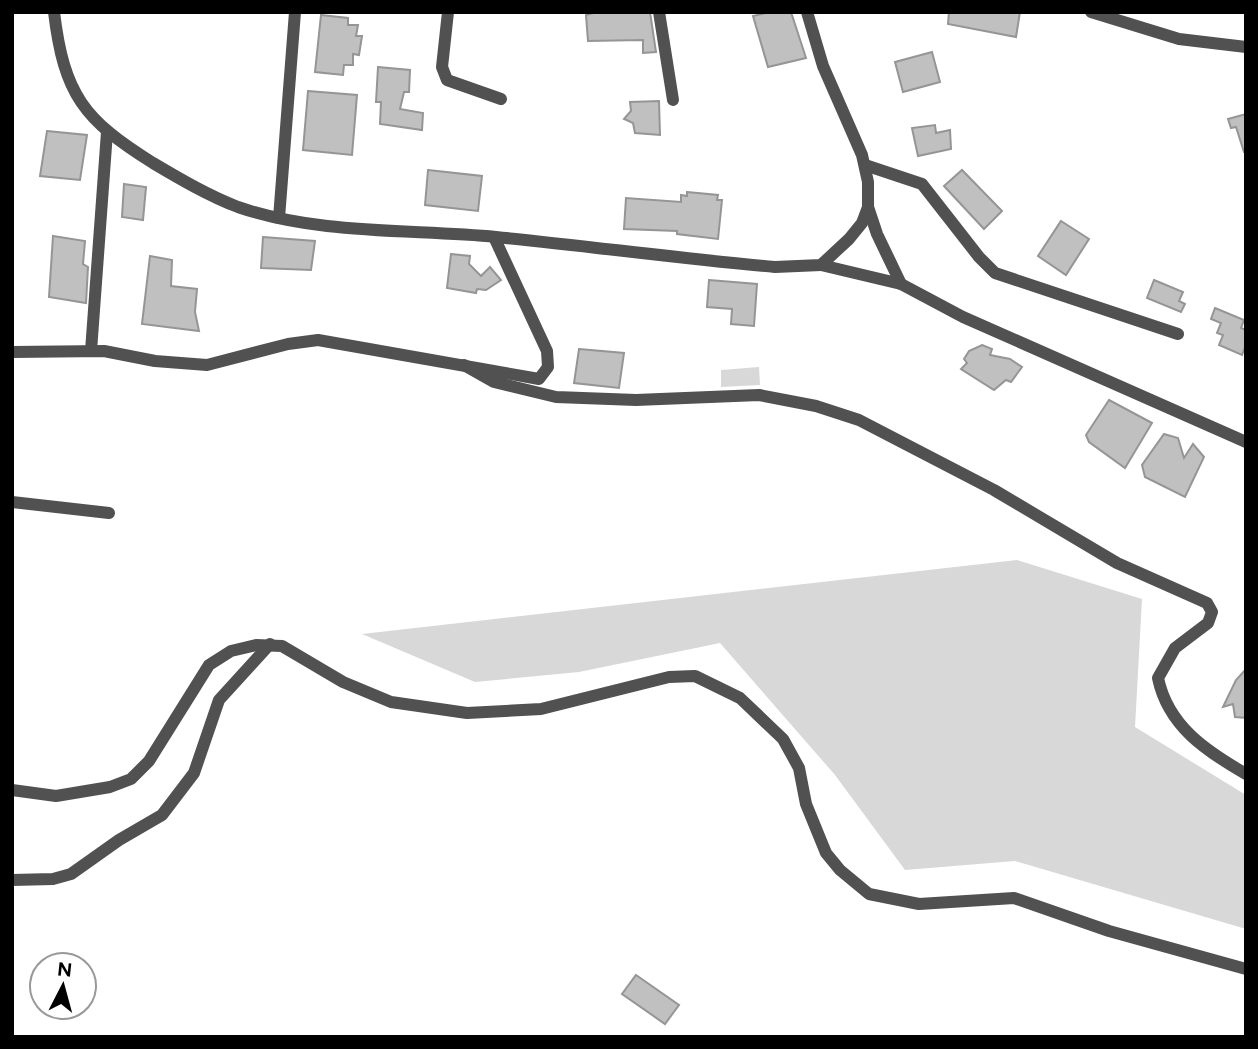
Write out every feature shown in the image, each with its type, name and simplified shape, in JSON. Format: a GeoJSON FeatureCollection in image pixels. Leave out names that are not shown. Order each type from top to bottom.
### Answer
{"type":"FeatureCollection","features":[{"type":"Feature","properties":{"kind":"street"},"geometry":{"type":"LineString","coordinates":[[54,12],[61,55],[73,91],[87,113],[107,132],[203,191],[240,207],[279,218],[352,227],[494,237],[775,267],[821,265],[901,284],[963,317],[1246,442]]}},
{"type":"Feature","properties":{"kind":"street"},"geometry":{"type":"LineString","coordinates":[[279,218],[295,12]]}},
{"type":"Feature","properties":{"kind":"street"},"geometry":{"type":"LineString","coordinates":[[448,12],[442,67],[447,80],[501,99]]}},
{"type":"Feature","properties":{"kind":"street"},"geometry":{"type":"LineString","coordinates":[[659,12],[673,100]]}},
{"type":"Feature","properties":{"kind":"street"},"geometry":{"type":"LineString","coordinates":[[807,12],[823,66],[865,165],[868,207],[877,234],[901,284]]}},
{"type":"Feature","properties":{"kind":"street"},"geometry":{"type":"LineString","coordinates":[[1091,12],[1179,39],[1246,47]]}},
{"type":"Feature","properties":{"kind":"street"},"geometry":{"type":"LineString","coordinates":[[91,351],[107,132]]}},
{"type":"Feature","properties":{"kind":"street"},"geometry":{"type":"LineString","coordinates":[[865,165],[922,184],[979,257],[995,273],[1178,334]]}},
{"type":"Feature","properties":{"kind":"street"},"geometry":{"type":"LineString","coordinates":[[821,265],[862,223],[868,207]]}},
{"type":"Feature","properties":{"kind":"street"},"geometry":{"type":"LineString","coordinates":[[12,352],[91,351],[155,361],[207,365],[288,344],[318,340],[534,379],[543,377],[548,367],[545,345],[494,237]]}},
{"type":"Feature","properties":{"kind":"street"},"geometry":{"type":"LineString","coordinates":[[464,365],[494,382],[571,398],[684,400],[741,394],[775,398],[859,420],[916,447],[1117,563],[1207,603],[1212,612],[1208,623],[1175,648],[1158,678],[1160,689],[1167,706],[1197,742],[1246,774]]}},
{"type":"Feature","properties":{"kind":"street"},"geometry":{"type":"LineString","coordinates":[[12,502],[109,513]]}},
{"type":"Feature","properties":{"kind":"street"},"geometry":{"type":"LineString","coordinates":[[12,880],[71,874],[118,840],[157,820],[194,773],[219,700],[270,644]]}},
{"type":"Feature","properties":{"kind":"street"},"geometry":{"type":"LineString","coordinates":[[12,790],[56,796],[110,788],[131,779],[149,761],[209,665],[231,651],[270,644],[291,650],[344,682],[379,697],[403,705],[456,712],[520,712],[669,677],[695,676],[708,680],[752,707],[783,739],[799,768],[806,804],[826,853],[840,870],[869,894],[919,904],[1014,898],[1109,931],[1246,969]]}},
{"type":"Feature","properties":{"kind":"shaded area"},"geometry":{"type":"Polygon","coordinates":[[[759,367],[760,385],[721,387],[721,370],[759,367]]]}},
{"type":"Feature","properties":{"kind":"shaded area"},"geometry":{"type":"Polygon","coordinates":[[[1017,560],[1142,599],[1135,727],[1246,795],[1246,929],[1015,861],[905,870],[835,775],[720,643],[579,672],[475,682],[362,634],[1017,560]]]}},
{"type":"Feature","properties":{"kind":"building"},"geometry":{"type":"Polygon","coordinates":[[[597,12],[650,12],[656,52],[643,53],[643,40],[588,41],[586,15],[597,12]]]}},
{"type":"Feature","properties":{"kind":"building"},"geometry":{"type":"Polygon","coordinates":[[[770,12],[791,12],[806,58],[768,67],[753,16],[770,12]]]}},
{"type":"Feature","properties":{"kind":"building"},"geometry":{"type":"Polygon","coordinates":[[[949,12],[1020,12],[1016,37],[948,24],[949,12]]]}},
{"type":"Feature","properties":{"kind":"building"},"geometry":{"type":"Polygon","coordinates":[[[321,15],[348,18],[348,25],[358,25],[356,36],[362,36],[359,55],[353,54],[353,65],[344,65],[343,75],[315,72],[321,15]]]}},
{"type":"Feature","properties":{"kind":"building"},"geometry":{"type":"Polygon","coordinates":[[[932,52],[940,82],[903,92],[895,62],[932,52]]]}},
{"type":"Feature","properties":{"kind":"building"},"geometry":{"type":"Polygon","coordinates":[[[378,67],[410,70],[409,92],[404,92],[400,109],[423,113],[422,130],[380,124],[381,102],[376,102],[378,67]]]}},
{"type":"Feature","properties":{"kind":"building"},"geometry":{"type":"Polygon","coordinates":[[[308,91],[357,95],[352,155],[303,150],[308,91]]]}},
{"type":"Feature","properties":{"kind":"building"},"geometry":{"type":"Polygon","coordinates":[[[659,101],[660,135],[635,133],[633,123],[624,119],[631,111],[630,102],[659,101]]]}},
{"type":"Feature","properties":{"kind":"building"},"geometry":{"type":"Polygon","coordinates":[[[1246,114],[1244,152],[1236,127],[1231,128],[1228,119],[1246,114]]]}},
{"type":"Feature","properties":{"kind":"building"},"geometry":{"type":"Polygon","coordinates":[[[935,125],[936,133],[950,130],[951,149],[918,156],[912,128],[935,125]]]}},
{"type":"Feature","properties":{"kind":"building"},"geometry":{"type":"Polygon","coordinates":[[[47,131],[87,135],[80,180],[40,176],[47,131]]]}},
{"type":"Feature","properties":{"kind":"building"},"geometry":{"type":"Polygon","coordinates":[[[428,170],[482,176],[478,211],[425,205],[428,170]]]}},
{"type":"Feature","properties":{"kind":"building"},"geometry":{"type":"Polygon","coordinates":[[[962,170],[1002,211],[984,229],[944,186],[962,170]]]}},
{"type":"Feature","properties":{"kind":"building"},"geometry":{"type":"Polygon","coordinates":[[[124,184],[146,187],[143,220],[122,217],[124,184]]]}},
{"type":"Feature","properties":{"kind":"building"},"geometry":{"type":"Polygon","coordinates":[[[687,192],[718,195],[717,200],[722,200],[718,239],[677,234],[677,231],[624,229],[626,198],[681,202],[681,195],[687,196],[687,192]]]}},
{"type":"Feature","properties":{"kind":"building"},"geometry":{"type":"Polygon","coordinates":[[[1061,221],[1089,239],[1066,275],[1038,256],[1061,221]]]}},
{"type":"Feature","properties":{"kind":"building"},"geometry":{"type":"Polygon","coordinates":[[[53,236],[85,241],[83,264],[88,267],[86,303],[49,297],[53,236]]]}},
{"type":"Feature","properties":{"kind":"building"},"geometry":{"type":"Polygon","coordinates":[[[263,237],[315,241],[311,270],[261,268],[263,237]]]}},
{"type":"Feature","properties":{"kind":"building"},"geometry":{"type":"Polygon","coordinates":[[[451,254],[470,256],[469,264],[481,276],[490,267],[501,280],[486,290],[477,289],[476,293],[447,288],[451,254]]]}},
{"type":"Feature","properties":{"kind":"building"},"geometry":{"type":"Polygon","coordinates":[[[150,256],[172,260],[171,286],[197,289],[195,312],[199,331],[142,324],[150,256]]]}},
{"type":"Feature","properties":{"kind":"building"},"geometry":{"type":"Polygon","coordinates":[[[709,280],[757,284],[754,326],[731,324],[732,309],[707,307],[709,280]]]}},
{"type":"Feature","properties":{"kind":"building"},"geometry":{"type":"Polygon","coordinates":[[[1154,280],[1183,292],[1179,301],[1185,304],[1181,312],[1147,298],[1154,280]]]}},
{"type":"Feature","properties":{"kind":"building"},"geometry":{"type":"Polygon","coordinates":[[[1215,308],[1244,320],[1241,328],[1246,330],[1246,345],[1242,355],[1219,345],[1223,335],[1217,333],[1221,323],[1211,319],[1215,308]]]}},
{"type":"Feature","properties":{"kind":"building"},"geometry":{"type":"Polygon","coordinates":[[[982,345],[992,349],[990,355],[1010,359],[1022,367],[1011,382],[1006,380],[994,390],[961,369],[967,363],[964,359],[969,351],[982,345]]]}},
{"type":"Feature","properties":{"kind":"building"},"geometry":{"type":"Polygon","coordinates":[[[579,349],[624,353],[619,388],[574,383],[579,349]]]}},
{"type":"Feature","properties":{"kind":"building"},"geometry":{"type":"Polygon","coordinates":[[[1109,400],[1152,423],[1125,468],[1089,442],[1086,435],[1109,400]]]}},
{"type":"Feature","properties":{"kind":"building"},"geometry":{"type":"Polygon","coordinates":[[[1164,434],[1178,438],[1184,458],[1193,444],[1204,457],[1185,497],[1145,477],[1142,465],[1164,434]]]}},
{"type":"Feature","properties":{"kind":"building"},"geometry":{"type":"Polygon","coordinates":[[[1246,669],[1246,718],[1235,717],[1233,704],[1223,707],[1236,680],[1246,669]]]}},
{"type":"Feature","properties":{"kind":"building"},"geometry":{"type":"Polygon","coordinates":[[[636,975],[679,1005],[665,1024],[622,994],[636,975]]]}}]}
